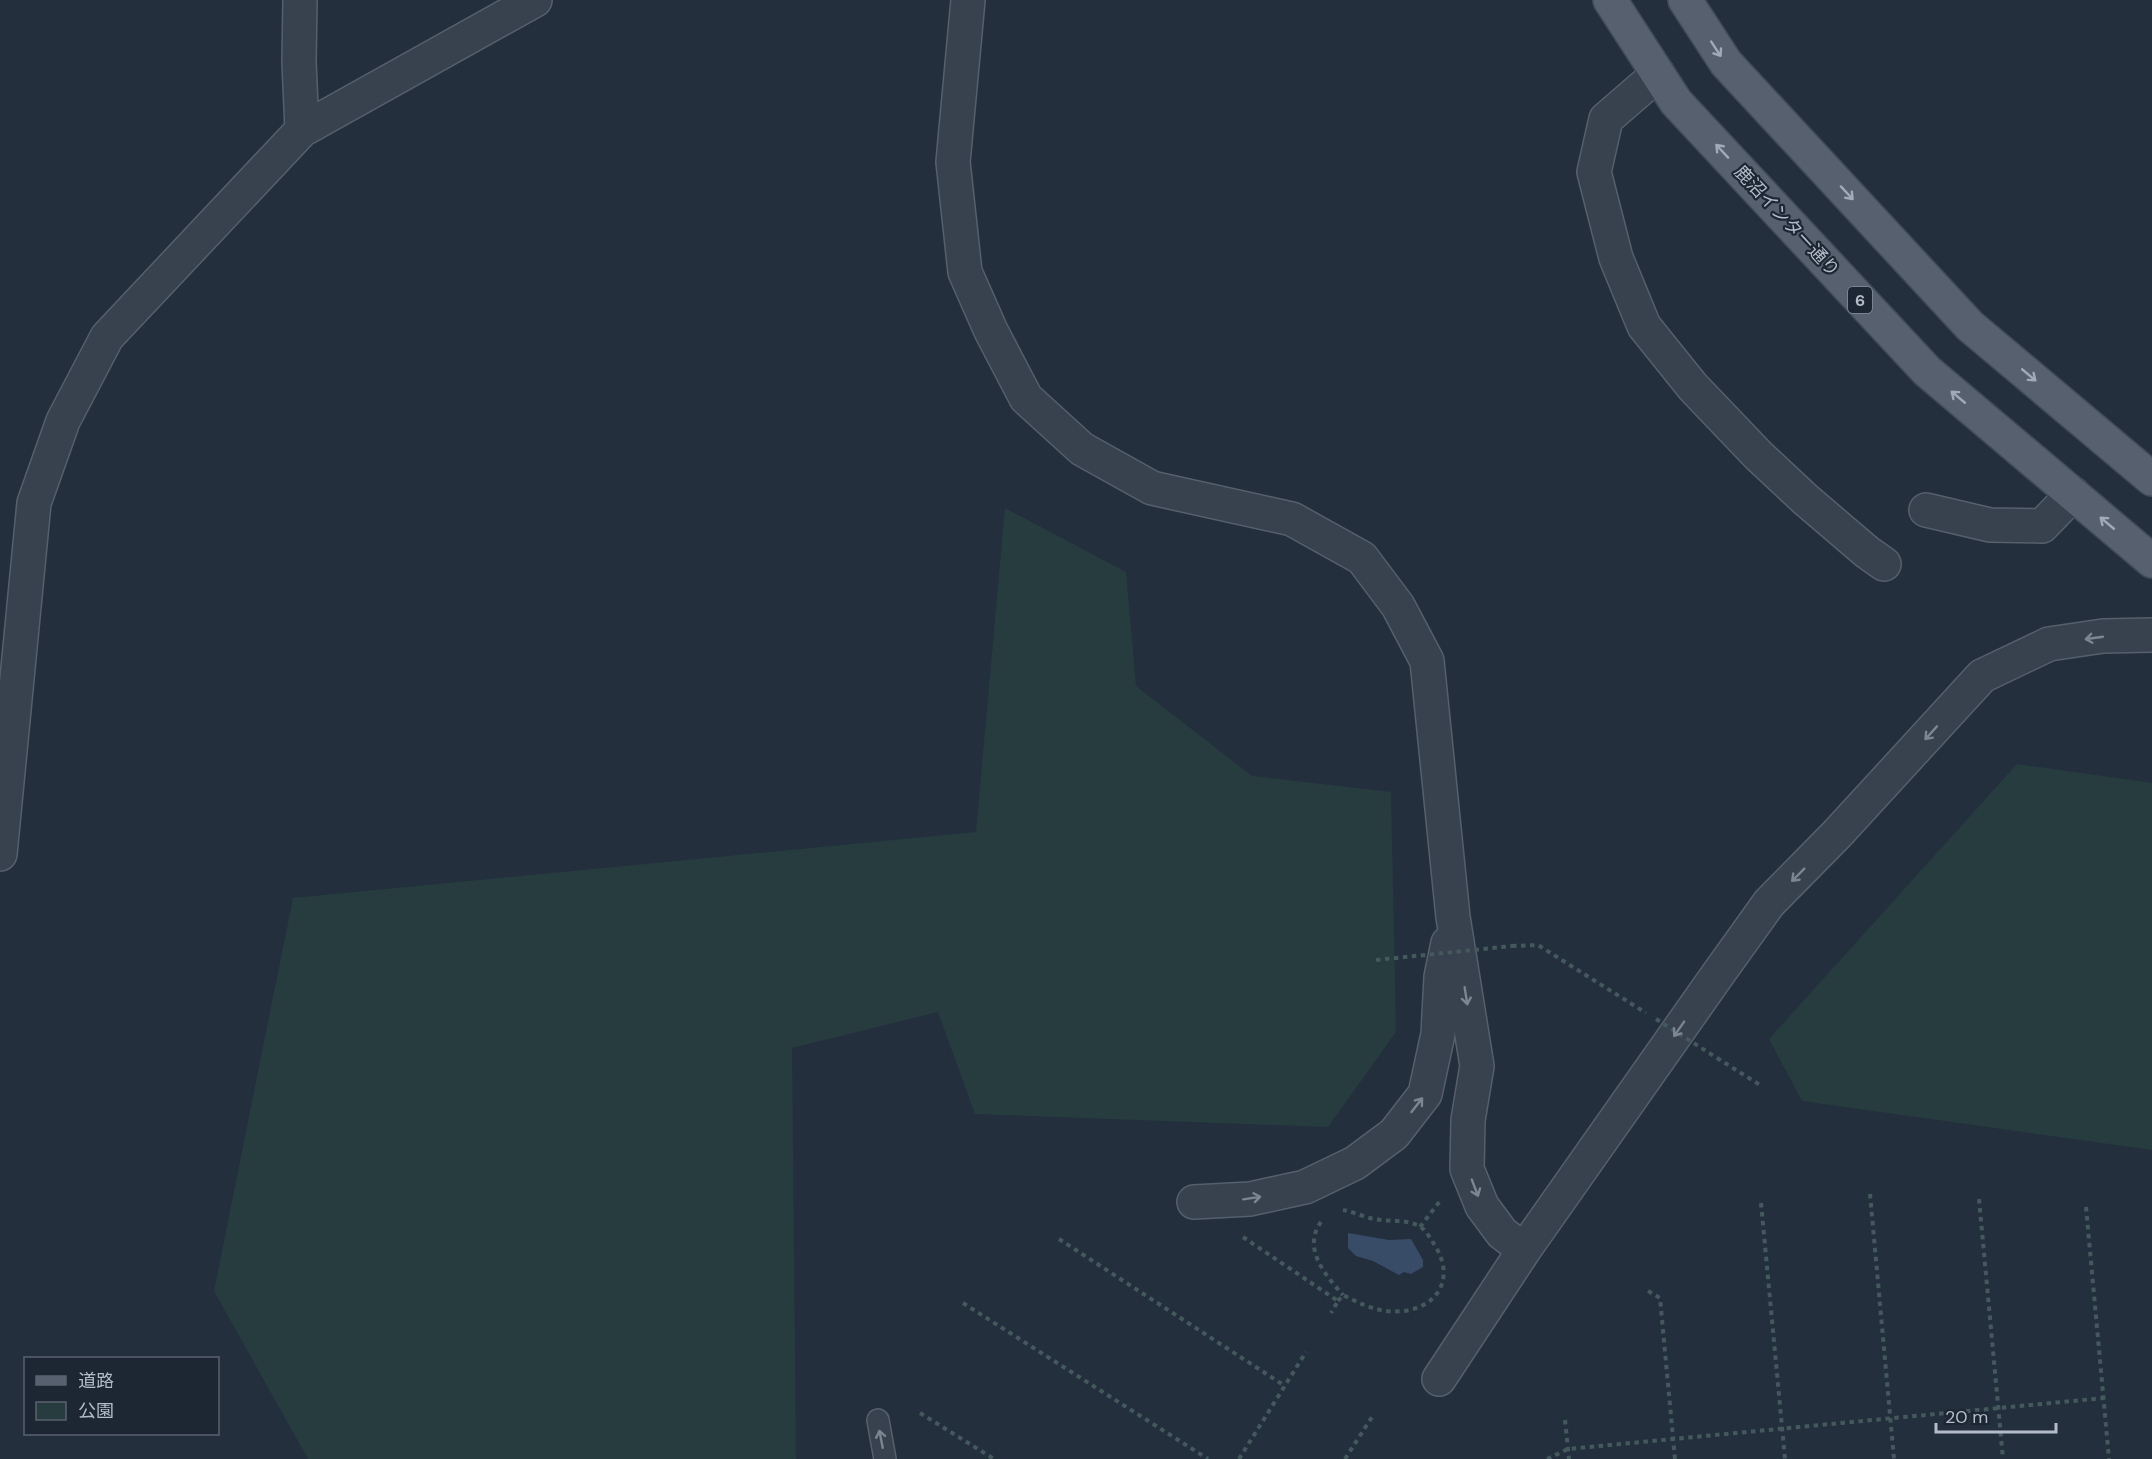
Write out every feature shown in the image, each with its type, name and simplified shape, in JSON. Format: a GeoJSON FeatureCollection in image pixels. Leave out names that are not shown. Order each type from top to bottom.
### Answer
{"type":"FeatureCollection","features":[{"type":"Feature","properties":{"kind":"main road","name":"鹿沼インター通り"},"geometry":{"type":"LineString","coordinates":[[1610,0],[1676,102],[1927,371],[2152,561]]}},
{"type":"Feature","properties":{"kind":"main road"},"geometry":{"type":"LineString","coordinates":[[1684,0],[1726,63],[1970,326],[2152,479]]}},
{"type":"Feature","properties":{"kind":"street"},"geometry":{"type":"LineString","coordinates":[[300,0],[299,62],[302,130]]}},
{"type":"Feature","properties":{"kind":"street"},"geometry":{"type":"LineString","coordinates":[[0,854],[34,503],[63,421],[106,337],[302,130],[535,0]]}},
{"type":"Feature","properties":{"kind":"street"},"geometry":{"type":"LineString","coordinates":[[968,0],[953,162],[965,272],[991,331],[1026,398],[1082,449],[1152,488],[1292,519],[1362,558],[1398,606],[1427,661],[1453,917],[1477,1066],[1468,1120],[1467,1169],[1482,1206],[1502,1233],[1524,1250]]}},
{"type":"Feature","properties":{"kind":"street"},"geometry":{"type":"LineString","coordinates":[[1658,74],[1606,119],[1594,172],[1616,258],[1644,326],[1693,387],[1758,455],[1814,507],[1884,564]]}},
{"type":"Feature","properties":{"kind":"street"},"geometry":{"type":"LineString","coordinates":[[1926,510],[1990,525],[2042,526],[2073,494]]}},
{"type":"Feature","properties":{"kind":"street"},"geometry":{"type":"LineString","coordinates":[[1439,1379],[1524,1250],[1769,903],[1838,834],[1982,676],[2049,644],[2103,636],[2152,635]]}},
{"type":"Feature","properties":{"kind":"street"},"geometry":{"type":"LineString","coordinates":[[1194,1202],[1250,1199],[1305,1187],[1355,1163],[1394,1134],[1425,1094],[1438,1034],[1441,977],[1453,917]]}},
{"type":"Feature","properties":{"kind":"lane"},"geometry":{"type":"LineString","coordinates":[[878,1420],[885,1459]]}},
{"type":"Feature","properties":{"kind":"path"},"geometry":{"type":"LineString","coordinates":[[1376,960],[1538,945],[1760,1085]]}},
{"type":"Feature","properties":{"kind":"path"},"geometry":{"type":"LineString","coordinates":[[1870,1194],[1894,1459]]}},
{"type":"Feature","properties":{"kind":"path"},"geometry":{"type":"LineString","coordinates":[[1978,1199],[2003,1459]]}},
{"type":"Feature","properties":{"kind":"path"},"geometry":{"type":"LineString","coordinates":[[1761,1203],[1785,1459]]}},
{"type":"Feature","properties":{"kind":"path"},"geometry":{"type":"LineString","coordinates":[[2086,1207],[2109,1459]]}},
{"type":"Feature","properties":{"kind":"path"},"geometry":{"type":"LineString","coordinates":[[1323,1220],[1315,1231],[1316,1255],[1321,1268],[1344,1295],[1374,1308],[1396,1312],[1424,1306],[1435,1298],[1443,1285],[1444,1271],[1441,1255],[1426,1231],[1407,1223],[1371,1218],[1344,1210],[1334,1213]]}},
{"type":"Feature","properties":{"kind":"path"},"geometry":{"type":"LineString","coordinates":[[1234,1232],[1338,1301]]}},
{"type":"Feature","properties":{"kind":"path"},"geometry":{"type":"LineString","coordinates":[[1059,1239],[1285,1386]]}},
{"type":"Feature","properties":{"kind":"path"},"geometry":{"type":"LineString","coordinates":[[1648,1291],[1660,1298],[1675,1459]]}},
{"type":"Feature","properties":{"kind":"path"},"geometry":{"type":"LineString","coordinates":[[1331,1313],[1344,1295]]}},
{"type":"Feature","properties":{"kind":"path"},"geometry":{"type":"LineString","coordinates":[[963,1303],[1208,1459]]}},
{"type":"Feature","properties":{"kind":"path"},"geometry":{"type":"LineString","coordinates":[[1239,1459],[1306,1352]]}},
{"type":"Feature","properties":{"kind":"path"},"geometry":{"type":"LineString","coordinates":[[1547,1459],[1568,1449],[2104,1398]]}},
{"type":"Feature","properties":{"kind":"path"},"geometry":{"type":"LineString","coordinates":[[920,1413],[994,1459]]}},
{"type":"Feature","properties":{"kind":"path"},"geometry":{"type":"LineString","coordinates":[[1345,1459],[1372,1417]]}},
{"type":"Feature","properties":{"kind":"path"},"geometry":{"type":"LineString","coordinates":[[1565,1420],[1569,1459]]}},
{"type":"Feature","properties":{"kind":"green space"},"geometry":{"type":"Polygon","coordinates":[[[1005,508],[1126,572],[1136,686],[1252,776],[1391,792],[1396,1032],[1328,1127],[975,1114],[938,1012],[792,1048],[796,1459],[308,1459],[214,1291],[293,898],[976,832],[1005,508]]]}},
{"type":"Feature","properties":{"kind":"green space"},"geometry":{"type":"Polygon","coordinates":[[[2017,764],[2152,783],[2152,1150],[1802,1101],[1769,1039],[2017,764]]]}},
{"type":"Feature","properties":{"kind":"water"},"geometry":{"type":"Polygon","coordinates":[[[1348,1233],[1389,1240],[1411,1239],[1423,1260],[1423,1267],[1411,1274],[1404,1272],[1399,1275],[1373,1261],[1356,1256],[1348,1248],[1348,1233]]]}}]}
